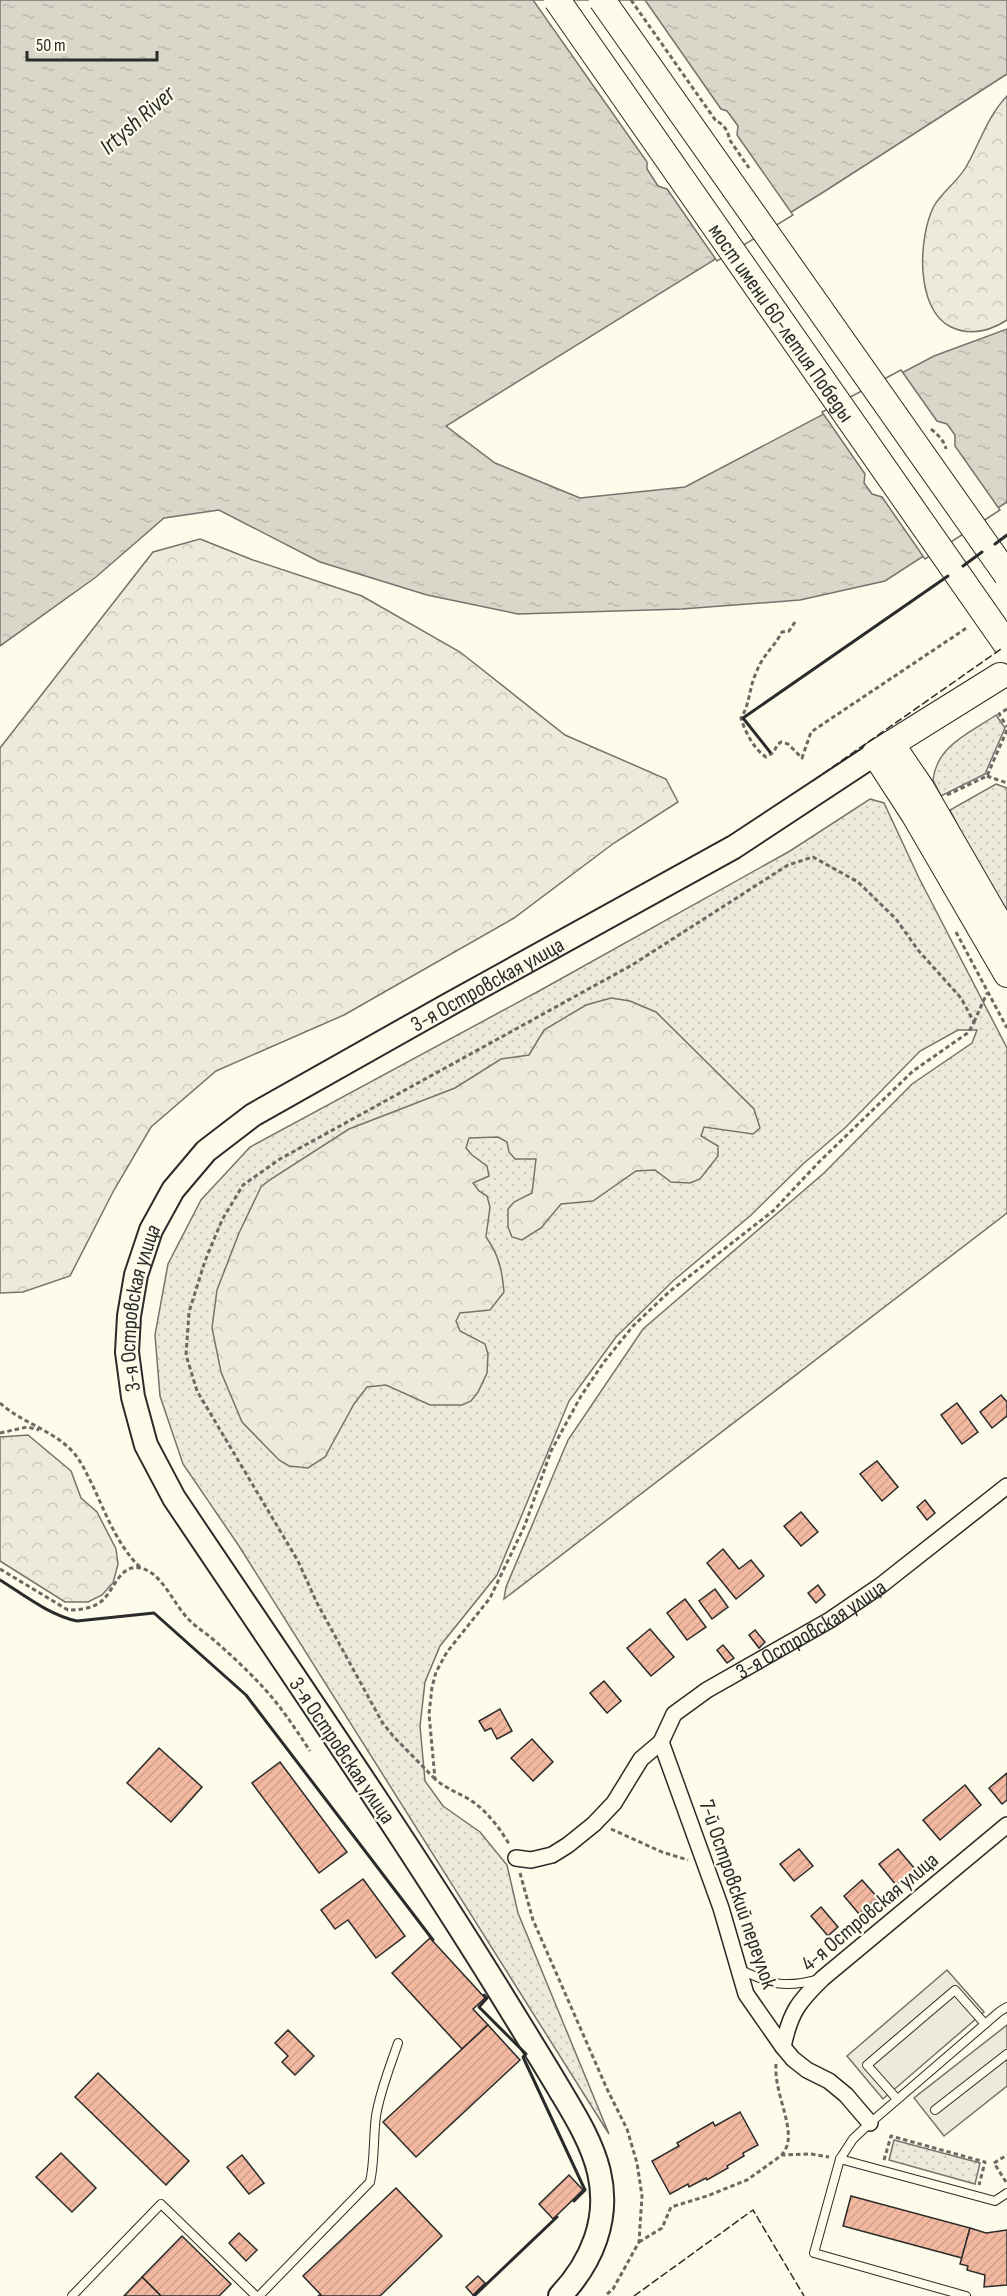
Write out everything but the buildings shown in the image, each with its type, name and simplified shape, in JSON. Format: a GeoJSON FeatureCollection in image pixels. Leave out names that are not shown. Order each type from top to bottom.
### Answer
{"type":"FeatureCollection","features":[{"type":"Feature","properties":{"kind":"main road","name":"мост имени 60-летия Победы"},"geometry":{"type":"LineString","coordinates":[[557,0],[1007,645]]}},
{"type":"Feature","properties":{"kind":"main road","name":"мост имени 60-летия Победы"},"geometry":{"type":"LineString","coordinates":[[602,0],[1007,575]]}},
{"type":"Feature","properties":{"kind":"main road"},"geometry":{"type":"LineString","coordinates":[[883,749],[1000,676]]}},
{"type":"Feature","properties":{"kind":"main road"},"geometry":{"type":"LineString","coordinates":[[883,749],[921,788],[1007,937]]}},
{"type":"Feature","properties":{"kind":"main road"},"geometry":{"type":"LineString","coordinates":[[883,749],[914,814],[1007,974]]}},
{"type":"Feature","properties":{"kind":"main road","name":"3-я Островская улица"},"geometry":{"type":"LineString","coordinates":[[560,2296],[588,2260],[602,2216],[602,2194],[593,2153],[547,2068],[440,1895],[169,1489],[146,1444],[133,1397],[128,1352],[129,1316],[136,1275],[151,1230],[173,1190],[206,1151],[253,1116],[734,847],[883,749]]}},
{"type":"Feature","properties":{"kind":"street","name":"3-я Островская улица"},"geometry":{"type":"LineString","coordinates":[[516,1858],[531,1860],[552,1855],[594,1824],[614,1803],[641,1759],[661,1742],[675,1714],[707,1690],[830,1620],[880,1586],[1007,1486]]}},
{"type":"Feature","properties":{"kind":"street","name":"7-й Островский переулок"},"geometry":{"type":"LineString","coordinates":[[661,1742],[721,1908],[746,1994],[783,2047],[807,2070],[829,2081],[846,2095],[870,2123]]}},
{"type":"Feature","properties":{"kind":"street","name":"4-я Островская улица"},"geometry":{"type":"LineString","coordinates":[[783,2047],[788,2022],[801,1999],[823,1978],[1007,1825]]}},
{"type":"Feature","properties":{"kind":"lane"},"geometry":{"type":"LineString","coordinates":[[737,1968],[766,1982],[796,1985],[823,1978]]}},
{"type":"Feature","properties":{"kind":"lane"},"geometry":{"type":"LineString","coordinates":[[897,2099],[867,2065],[956,1990],[985,2024]]}},
{"type":"Feature","properties":{"kind":"lane"},"geometry":{"type":"LineString","coordinates":[[966,2296],[814,2253],[840,2158],[853,2139],[1007,2007]]}},
{"type":"Feature","properties":{"kind":"lane"},"geometry":{"type":"LineString","coordinates":[[72,2296],[161,2204],[257,2296],[370,2182],[374,2166],[376,2116],[399,2043]]}},
{"type":"Feature","properties":{"kind":"lane"},"geometry":{"type":"LineString","coordinates":[[935,2110],[1007,2054]]}},
{"type":"Feature","properties":{"kind":"lane"},"geometry":{"type":"LineString","coordinates":[[840,2158],[995,2201],[1007,2193]]}},
{"type":"Feature","properties":{"kind":"path"},"geometry":{"type":"LineString","coordinates":[[795,622],[789,631],[782,633],[776,644],[764,654],[754,675],[747,708],[741,718],[753,742],[766,758],[781,742],[788,744],[802,758],[811,732],[968,627]]}},
{"type":"Feature","properties":{"kind":"path"},"geometry":{"type":"LineString","coordinates":[[939,799],[987,776],[1007,729],[999,714],[1007,708]]}},
{"type":"Feature","properties":{"kind":"path"},"geometry":{"type":"LineString","coordinates":[[987,776],[1007,783]]}},
{"type":"Feature","properties":{"kind":"path"},"geometry":{"type":"LineString","coordinates":[[605,2296],[612,2289],[639,2242],[642,2196],[637,2163],[627,2129],[532,1920],[516,1858],[502,1833],[476,1804],[445,1788],[382,1722],[317,1603],[298,1561],[197,1391],[186,1355],[189,1312],[222,1220],[243,1185],[280,1159],[632,964],[788,865],[813,857],[858,882],[896,920],[918,950],[961,998],[974,1022]]}},
{"type":"Feature","properties":{"kind":"path"},"geometry":{"type":"LineString","coordinates":[[435,1779],[429,1714],[436,1672],[447,1652],[490,1598],[525,1525],[551,1451],[581,1396],[604,1362],[647,1312],[669,1292],[773,1211],[819,1162],[913,1071],[969,1032],[988,992]]}},
{"type":"Feature","properties":{"kind":"path"},"geometry":{"type":"LineString","coordinates":[[0,1403],[10,1413],[44,1430],[73,1452],[85,1468],[129,1557],[152,1574],[185,1616],[261,1685],[273,1698],[310,1751]]}},
{"type":"Feature","properties":{"kind":"path"},"geometry":{"type":"LineString","coordinates":[[0,1433],[27,1427],[44,1430]]}},
{"type":"Feature","properties":{"kind":"path"},"geometry":{"type":"LineString","coordinates":[[0,1569],[68,1610],[81,1610],[98,1604],[110,1594],[118,1578],[127,1569],[141,1568]]}},
{"type":"Feature","properties":{"kind":"path"},"geometry":{"type":"LineString","coordinates":[[594,1824],[619,1831],[662,1852],[706,1866]]}},
{"type":"Feature","properties":{"kind":"path"},"geometry":{"type":"LineString","coordinates":[[639,2242],[662,2228],[671,2207],[747,2180],[782,2155],[788,2143],[786,2123],[775,2079],[777,2049],[783,2047]]}},
{"type":"Feature","properties":{"kind":"path"},"geometry":{"type":"LineString","coordinates":[[882,2170],[891,2136],[985,2162],[994,2163],[1007,2156]]}},
{"type":"Feature","properties":{"kind":"path"},"geometry":{"type":"LineString","coordinates":[[782,2155],[811,2154],[840,2158]]}},
{"type":"Feature","properties":{"kind":"path"},"geometry":{"type":"LineString","coordinates":[[976,2196],[985,2162]]}},
{"type":"Feature","properties":{"kind":"path"},"geometry":{"type":"LineString","coordinates":[[994,2163],[1007,2184]]}},
{"type":"Feature","properties":{"kind":"green space"},"geometry":{"type":"Polygon","coordinates":[[[1007,96],[1007,320],[980,331],[958,330],[939,318],[931,305],[923,272],[925,236],[934,206],[963,172],[989,121],[1007,96]]]}},
{"type":"Feature","properties":{"kind":"green space"},"geometry":{"type":"Polygon","coordinates":[[[200,539],[253,560],[362,596],[460,652],[565,735],[666,779],[678,802],[614,843],[514,918],[344,1015],[216,1071],[151,1127],[114,1190],[70,1276],[23,1292],[0,1293],[0,748],[153,552],[200,539]]]}},
{"type":"Feature","properties":{"kind":"green space"},"geometry":{"type":"Polygon","coordinates":[[[996,715],[1005,728],[985,774],[941,796],[933,780],[941,758],[956,741],[996,715]]]}},
{"type":"Feature","properties":{"kind":"green space"},"geometry":{"type":"Polygon","coordinates":[[[996,784],[1007,788],[1007,916],[950,810],[996,784]]]}},
{"type":"Feature","properties":{"kind":"green space"},"geometry":{"type":"Polygon","coordinates":[[[870,799],[884,803],[919,878],[1007,1048],[1007,1213],[504,1599],[506,1587],[568,1440],[643,1329],[824,1173],[912,1084],[972,1043],[977,1030],[958,1030],[920,1051],[846,1127],[803,1164],[750,1216],[673,1281],[616,1337],[569,1401],[497,1575],[440,1646],[425,1682],[420,1726],[425,1781],[443,1806],[480,1832],[507,1865],[518,1913],[609,2134],[239,1546],[183,1464],[160,1396],[155,1335],[168,1264],[201,1200],[250,1147],[539,991],[790,851],[870,799]]]}},
{"type":"Feature","properties":{"kind":"green space"},"geometry":{"type":"Polygon","coordinates":[[[611,998],[630,1001],[656,1012],[754,1109],[760,1128],[753,1134],[704,1127],[701,1136],[718,1146],[718,1156],[700,1179],[690,1183],[671,1182],[655,1170],[636,1171],[593,1201],[561,1204],[541,1228],[522,1240],[512,1237],[508,1227],[508,1209],[514,1202],[532,1193],[536,1159],[515,1159],[509,1152],[507,1142],[498,1137],[469,1138],[466,1148],[487,1166],[489,1176],[473,1183],[487,1196],[490,1207],[486,1237],[499,1263],[504,1292],[490,1310],[460,1313],[456,1321],[460,1331],[485,1344],[488,1354],[487,1373],[478,1392],[471,1401],[462,1405],[430,1405],[386,1385],[367,1387],[354,1404],[325,1457],[308,1468],[289,1466],[279,1460],[242,1422],[221,1372],[212,1328],[217,1290],[239,1233],[261,1187],[349,1129],[455,1088],[501,1059],[529,1055],[544,1030],[586,1005],[611,998]]]}},
{"type":"Feature","properties":{"kind":"green space"},"geometry":{"type":"Polygon","coordinates":[[[28,1435],[71,1471],[81,1498],[97,1512],[116,1549],[118,1564],[113,1583],[102,1595],[88,1602],[65,1602],[0,1561],[0,1437],[28,1435]]]}},
{"type":"Feature","properties":{"kind":"green space"},"geometry":{"type":"Polygon","coordinates":[[[894,2140],[980,2163],[975,2184],[889,2160],[894,2140]]]}},
{"type":"Feature","properties":{"kind":"shaded area"},"geometry":{"type":"Polygon","coordinates":[[[947,1970],[984,2012],[883,2099],[847,2056],[947,1970]]]}},
{"type":"Feature","properties":{"kind":"shaded area"},"geometry":{"type":"Polygon","coordinates":[[[1007,2025],[1007,2086],[944,2136],[914,2098],[1007,2025]]]}},
{"type":"Feature","properties":{"kind":"water","name":"Irtysh River"},"geometry":{"type":"Polygon","coordinates":[[[0,0],[1007,0],[1007,74],[822,193],[446,426],[495,463],[580,498],[685,487],[934,356],[1007,329],[1007,502],[885,581],[800,600],[682,609],[518,614],[427,595],[320,562],[219,510],[164,518],[96,577],[0,646],[0,0]]]}},
{"type":"Feature","properties":{"kind":"pier"},"geometry":{"type":"Polygon","coordinates":[[[533,0],[645,0],[721,109],[727,111],[738,126],[737,135],[793,215],[717,261],[667,189],[658,186],[647,169],[647,162],[533,0]]]}},
{"type":"Feature","properties":{"kind":"pier"},"geometry":{"type":"Polygon","coordinates":[[[901,370],[937,421],[947,424],[955,435],[955,446],[1000,510],[925,559],[882,497],[872,494],[864,483],[865,474],[822,412],[901,370]]]}},
{"type":"Feature","properties":{"kind":"fence"},"geometry":{"type":"LineString","coordinates":[[814,780],[1001,649]]}},
{"type":"Feature","properties":{"kind":"fence"},"geometry":{"type":"LineString","coordinates":[[634,2296],[753,2210],[804,2296]]}},
{"type":"Feature","properties":{"kind":"wall"},"geometry":{"type":"LineString","coordinates":[[995,544],[1007,535]]}},
{"type":"Feature","properties":{"kind":"wall"},"geometry":{"type":"LineString","coordinates":[[963,566],[982,552]]}},
{"type":"Feature","properties":{"kind":"wall"},"geometry":{"type":"LineString","coordinates":[[770,752],[743,718],[948,576]]}},
{"type":"Feature","properties":{"kind":"wall"},"geometry":{"type":"LineString","coordinates":[[0,1580],[47,1609],[77,1621],[154,1613],[246,1695],[433,1940]]}},
{"type":"Feature","properties":{"kind":"wall"},"geometry":{"type":"LineString","coordinates":[[484,1995],[487,1998],[479,2007],[526,2054],[523,2057],[585,2190],[574,2201]]}},
{"type":"Feature","properties":{"kind":"wall"},"geometry":{"type":"LineString","coordinates":[[474,2296],[557,2217]]}}]}
